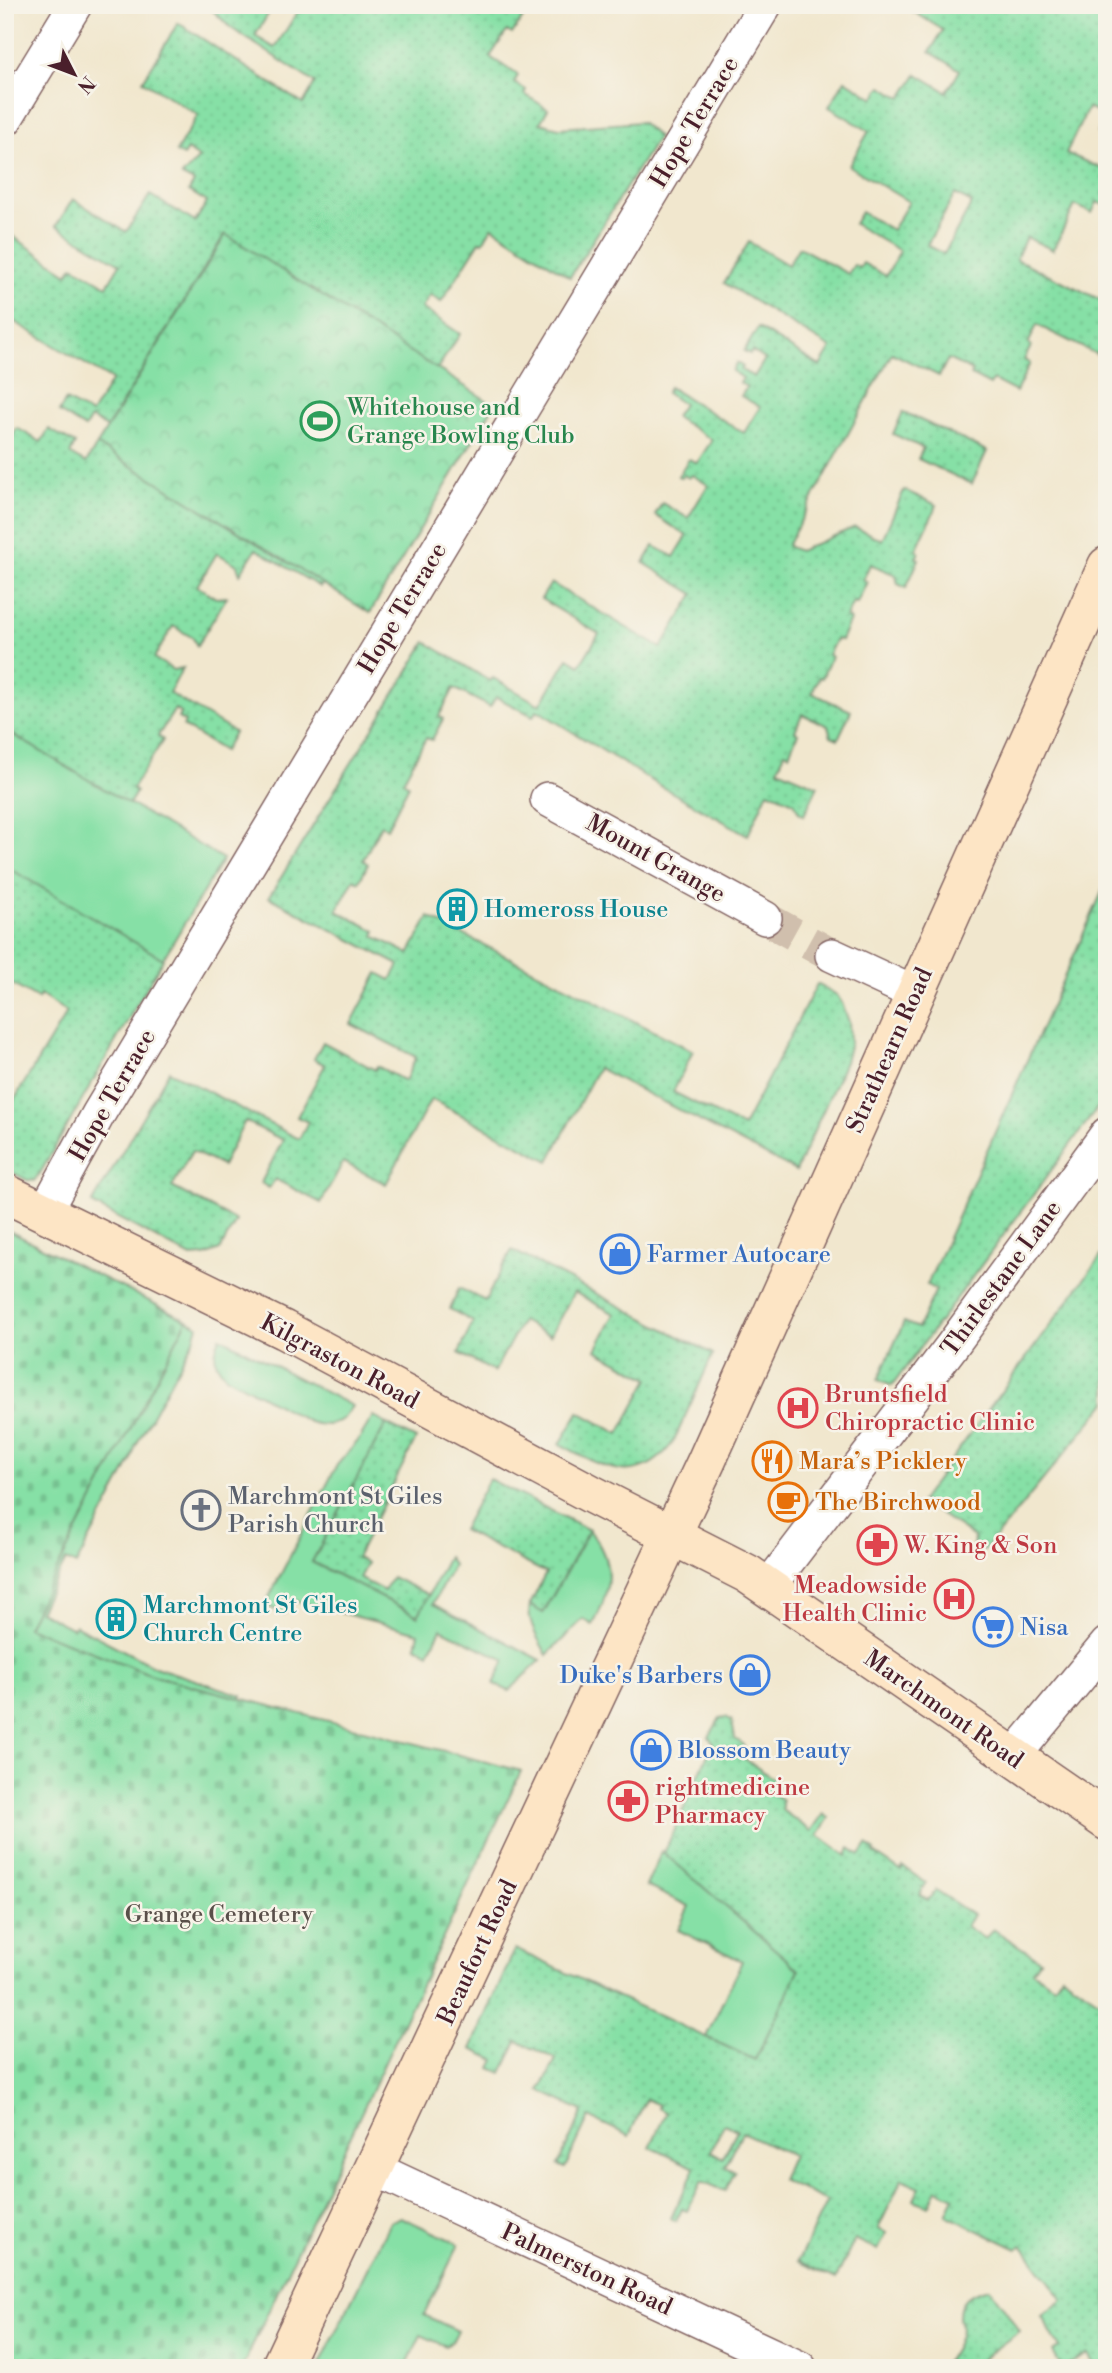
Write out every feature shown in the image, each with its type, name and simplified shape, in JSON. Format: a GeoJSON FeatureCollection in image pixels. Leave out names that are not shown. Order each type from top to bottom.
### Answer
{"type":"FeatureCollection","features":[{"type":"Feature","properties":{"kind":"street"},"geometry":{"type":"LineString","coordinates":[[5,120],[75,5]]}},
{"type":"Feature","properties":{"kind":"street","name":"Hope Terrace"},"geometry":{"type":"LineString","coordinates":[[44,1213],[106,1101],[765,5]]}},
{"type":"Feature","properties":{"kind":"street","name":"Strathearn Road"},"geometry":{"type":"LineString","coordinates":[[671,1535],[1107,566]]}},
{"type":"Feature","properties":{"kind":"street","name":"Mount Grange"},"geometry":{"type":"LineString","coordinates":[[547,799],[765,918]]}},
{"type":"Feature","properties":{"kind":"street"},"geometry":{"type":"LineString","coordinates":[[832,955],[914,993]]}},
{"type":"Feature","properties":{"kind":"street","name":"Thirlestane Lane"},"geometry":{"type":"LineString","coordinates":[[768,1587],[951,1347],[1107,1134]]}},
{"type":"Feature","properties":{"kind":"street","name":"Kilgraston Road"},"geometry":{"type":"LineString","coordinates":[[5,1193],[284,1330],[671,1535]]}},
{"type":"Feature","properties":{"kind":"street","name":"Marchmont Road"},"geometry":{"type":"LineString","coordinates":[[671,1535],[768,1587],[1107,1821]]}},
{"type":"Feature","properties":{"kind":"street","name":"Beaufort Road"},"geometry":{"type":"LineString","coordinates":[[280,2368],[671,1535]]}},
{"type":"Feature","properties":{"kind":"street"},"geometry":{"type":"LineString","coordinates":[[1013,1757],[1107,1644]]}},
{"type":"Feature","properties":{"kind":"street","name":"Palmerston Road"},"geometry":{"type":"LineString","coordinates":[[375,2169],[800,2368]]}},
{"type":"Feature","properties":{"kind":"green space"},"geometry":{"type":"Polygon","coordinates":[[[207,5],[268,5],[266,9],[270,11],[255,36],[275,48],[298,11],[301,12],[305,5],[531,5],[512,34],[507,31],[490,57],[518,75],[514,83],[526,90],[524,94],[548,109],[540,123],[559,128],[641,122],[658,137],[570,277],[492,227],[441,302],[430,295],[422,308],[460,334],[437,369],[225,234],[107,428],[91,418],[85,428],[59,412],[66,400],[91,414],[112,380],[5,316],[5,231],[68,274],[73,266],[107,286],[120,264],[56,226],[73,199],[126,232],[150,195],[195,222],[207,202],[189,191],[194,182],[182,176],[199,158],[187,150],[183,156],[176,152],[198,115],[143,81],[178,23],[303,104],[315,83],[231,28],[207,5]]]}},
{"type":"Feature","properties":{"kind":"green space"},"geometry":{"type":"Polygon","coordinates":[[[903,5],[958,5],[965,10],[969,5],[976,9],[979,5],[1107,5],[1107,137],[1098,133],[1105,116],[1088,108],[1066,153],[1107,171],[1107,189],[1104,195],[1107,196],[1107,206],[1097,202],[1092,213],[1075,205],[1053,250],[1026,237],[1016,259],[1107,303],[1107,347],[1102,357],[1037,325],[1024,360],[1030,363],[1016,392],[993,380],[990,385],[971,375],[973,371],[948,359],[939,376],[892,353],[787,546],[799,551],[855,527],[882,540],[904,490],[937,505],[916,550],[919,552],[916,558],[919,559],[906,588],[898,584],[896,575],[870,564],[863,580],[867,582],[857,603],[853,602],[846,617],[850,620],[841,640],[836,639],[828,655],[831,657],[812,693],[851,711],[838,739],[831,736],[828,726],[802,714],[789,754],[785,752],[778,769],[818,786],[804,815],[799,812],[794,802],[768,791],[748,835],[657,784],[537,710],[533,716],[496,697],[490,707],[454,688],[439,716],[443,719],[432,740],[426,738],[403,781],[409,785],[387,828],[381,825],[363,860],[368,864],[359,882],[354,879],[337,911],[376,931],[374,936],[409,954],[429,917],[693,1051],[673,1092],[743,1127],[817,984],[837,995],[849,1022],[850,1042],[845,1062],[796,1171],[598,1068],[549,1161],[431,1099],[386,1184],[343,1162],[321,1203],[275,1179],[269,1188],[261,1183],[283,1140],[245,1121],[222,1166],[192,1151],[172,1187],[236,1221],[220,1250],[205,1256],[191,1257],[92,1204],[169,1071],[299,1139],[308,1122],[297,1117],[325,1065],[314,1059],[323,1042],[375,1070],[377,1066],[405,1081],[416,1057],[351,1024],[378,973],[391,980],[399,965],[269,897],[426,642],[490,681],[493,678],[540,705],[568,658],[580,665],[599,634],[541,599],[551,583],[661,648],[694,594],[644,563],[654,546],[674,557],[687,536],[655,515],[662,503],[688,518],[708,485],[692,475],[689,478],[678,476],[689,459],[697,463],[712,440],[675,417],[683,404],[666,393],[669,387],[744,433],[760,407],[741,396],[747,387],[740,383],[743,378],[732,371],[737,363],[743,367],[741,370],[754,377],[765,359],[752,351],[750,354],[744,351],[758,328],[820,366],[831,348],[724,283],[749,242],[788,265],[799,247],[848,274],[854,265],[860,268],[863,263],[886,276],[900,251],[854,224],[861,212],[892,230],[909,202],[849,166],[869,131],[829,107],[845,80],[874,98],[882,86],[902,98],[917,74],[947,92],[960,70],[930,52],[943,30],[903,5]],[[955,194],[927,245],[944,254],[972,203],[955,194]]]}},
{"type":"Feature","properties":{"kind":"green space"},"geometry":{"type":"Polygon","coordinates":[[[226,234],[494,405],[370,613],[97,445],[226,234]]]}},
{"type":"Feature","properties":{"kind":"green space"},"geometry":{"type":"Polygon","coordinates":[[[903,412],[987,451],[972,484],[918,459],[923,448],[893,434],[903,412]]]}},
{"type":"Feature","properties":{"kind":"green space"},"geometry":{"type":"Polygon","coordinates":[[[17,428],[41,442],[49,429],[75,444],[70,454],[86,463],[97,445],[323,584],[320,587],[256,549],[240,574],[237,565],[217,553],[197,586],[216,598],[227,597],[197,646],[193,638],[173,626],[154,658],[173,670],[183,668],[169,693],[234,732],[224,751],[183,726],[185,722],[178,718],[181,713],[175,709],[158,736],[163,740],[132,789],[136,792],[129,804],[5,730],[5,443],[8,444],[17,428]]]}},
{"type":"Feature","properties":{"kind":"green space"},"geometry":{"type":"Polygon","coordinates":[[[5,730],[223,859],[163,959],[5,866],[5,730]]]}},
{"type":"Feature","properties":{"kind":"green space"},"geometry":{"type":"Polygon","coordinates":[[[5,866],[163,959],[34,1181],[5,1169],[5,1115],[67,1012],[40,995],[38,999],[5,980],[5,866]]]}},
{"type":"Feature","properties":{"kind":"green space"},"geometry":{"type":"Polygon","coordinates":[[[1107,881],[1107,1015],[1101,1024],[1107,1029],[1107,1095],[892,1386],[878,1380],[904,1322],[918,1328],[936,1290],[927,1285],[1107,881]]]}},
{"type":"Feature","properties":{"kind":"green space","name":"Grange Cemetery"},"geometry":{"type":"Polygon","coordinates":[[[5,1229],[187,1320],[27,1627],[155,1676],[521,1771],[242,2368],[5,2368],[5,1229]]]}},
{"type":"Feature","properties":{"kind":"green space"},"geometry":{"type":"Polygon","coordinates":[[[1107,1248],[1107,1402],[986,1549],[976,1553],[973,1550],[974,1537],[921,1501],[1107,1248]]]}},
{"type":"Feature","properties":{"kind":"green space"},"geometry":{"type":"Polygon","coordinates":[[[512,1250],[713,1354],[674,1441],[661,1456],[647,1466],[620,1470],[591,1460],[560,1444],[579,1412],[619,1434],[649,1379],[596,1350],[615,1314],[574,1292],[550,1336],[522,1321],[494,1372],[459,1353],[473,1322],[450,1309],[459,1288],[485,1301],[512,1250]]]}},
{"type":"Feature","properties":{"kind":"green space"},"geometry":{"type":"Polygon","coordinates":[[[187,1320],[198,1326],[194,1339],[135,1447],[131,1461],[76,1565],[66,1560],[39,1611],[73,1629],[75,1625],[155,1667],[242,1695],[240,1700],[155,1676],[26,1627],[187,1320]]]}},
{"type":"Feature","properties":{"kind":"green space"},"geometry":{"type":"Polygon","coordinates":[[[220,1337],[352,1406],[339,1421],[328,1425],[309,1422],[226,1376],[215,1358],[220,1337]]]}},
{"type":"Feature","properties":{"kind":"green space"},"geometry":{"type":"Polygon","coordinates":[[[373,1416],[386,1424],[312,1562],[418,1616],[448,1557],[453,1565],[433,1604],[541,1660],[509,1691],[494,1684],[505,1660],[441,1629],[429,1653],[416,1646],[419,1633],[292,1600],[284,1614],[265,1605],[337,1465],[358,1441],[373,1416]]]}},
{"type":"Feature","properties":{"kind":"green space"},"geometry":{"type":"Polygon","coordinates":[[[386,1424],[416,1439],[356,1558],[367,1563],[359,1578],[384,1591],[392,1577],[429,1595],[418,1616],[312,1562],[386,1424]]]}},
{"type":"Feature","properties":{"kind":"green space"},"geometry":{"type":"Polygon","coordinates":[[[489,1479],[589,1530],[543,1613],[530,1605],[546,1573],[462,1530],[489,1479]]]}},
{"type":"Feature","properties":{"kind":"green space"},"geometry":{"type":"Polygon","coordinates":[[[589,1530],[598,1542],[607,1565],[604,1600],[593,1625],[583,1619],[547,1655],[532,1624],[530,1605],[544,1612],[589,1530]]]}},
{"type":"Feature","properties":{"kind":"green space"},"geometry":{"type":"Polygon","coordinates":[[[726,1717],[732,1721],[735,1739],[743,1744],[745,1759],[779,1783],[773,1793],[782,1800],[782,1810],[811,1831],[823,1814],[829,1818],[818,1835],[847,1856],[850,1848],[860,1855],[867,1845],[874,1853],[901,1871],[903,1867],[926,1883],[919,1895],[928,1900],[936,1890],[973,1915],[966,1926],[985,1939],[993,1929],[1040,1960],[1032,1971],[1054,1986],[1062,1975],[1107,2006],[1101,2018],[1107,2022],[1107,2368],[1096,2368],[1088,2354],[1062,2368],[1053,2352],[1060,2348],[1042,2316],[1063,2300],[1022,2245],[1017,2249],[946,2215],[954,2197],[937,2189],[929,2206],[914,2200],[920,2187],[902,2179],[878,2229],[887,2233],[878,2250],[855,2239],[836,2279],[798,2261],[827,2201],[781,2180],[792,2155],[742,2132],[725,2167],[735,2172],[725,2191],[702,2181],[687,2211],[682,2209],[676,2221],[671,2218],[695,2168],[650,2147],[666,2113],[658,2108],[659,2105],[646,2099],[629,2136],[589,2117],[565,2168],[558,2165],[583,2111],[540,2091],[556,2059],[517,2041],[502,2073],[491,2068],[495,2060],[471,2049],[515,1949],[755,2060],[799,1970],[664,1853],[713,1743],[709,1737],[720,1718],[726,1717]],[[724,2124],[711,2151],[723,2158],[737,2130],[724,2124]]]}},
{"type":"Feature","properties":{"kind":"green space"},"geometry":{"type":"Polygon","coordinates":[[[662,1851],[799,1970],[755,2060],[706,2037],[742,1961],[678,1930],[689,1906],[646,1886],[662,1851]]]}},
{"type":"Feature","properties":{"kind":"green space"},"geometry":{"type":"Polygon","coordinates":[[[401,2217],[459,2244],[424,2315],[458,2331],[452,2343],[446,2346],[421,2335],[405,2368],[318,2368],[390,2222],[401,2217]]]}},
{"type":"Feature","properties":{"kind":"green space"},"geometry":{"type":"Polygon","coordinates":[[[990,2288],[1020,2331],[969,2368],[941,2368],[959,2338],[962,2304],[973,2293],[990,2288]]]}},
{"type":"Feature","properties":{"kind":"tunnel"},"geometry":{"type":"LineString","coordinates":[[765,918],[832,955]]}},
{"type":"Feature","properties":{"kind":"place","name":"Whitehouse and Grange Bowling Club"},"geometry":{"type":"Point","coordinates":[320,421]}},
{"type":"Feature","properties":{"kind":"place","name":"Homeross House"},"geometry":{"type":"Point","coordinates":[457,909]}},
{"type":"Feature","properties":{"kind":"place","name":"Farmer Autocare"},"geometry":{"type":"Point","coordinates":[620,1254]}},
{"type":"Feature","properties":{"kind":"place","name":"Bruntsfield Chiropractic Clinic"},"geometry":{"type":"Point","coordinates":[798,1408]}},
{"type":"Feature","properties":{"kind":"place","name":"Mara’s Picklery"},"geometry":{"type":"Point","coordinates":[772,1461]}},
{"type":"Feature","properties":{"kind":"place","name":"The Birchwood"},"geometry":{"type":"Point","coordinates":[788,1502]}},
{"type":"Feature","properties":{"kind":"place","name":"Marchmont St Giles Parish Church"},"geometry":{"type":"Point","coordinates":[201,1510]}},
{"type":"Feature","properties":{"kind":"place","name":"W. King & Son"},"geometry":{"type":"Point","coordinates":[877,1545]}},
{"type":"Feature","properties":{"kind":"place","name":"Meadowside Health Clinic"},"geometry":{"type":"Point","coordinates":[954,1599]}},
{"type":"Feature","properties":{"kind":"place","name":"Marchmont St Giles Church Centre"},"geometry":{"type":"Point","coordinates":[116,1619]}},
{"type":"Feature","properties":{"kind":"place","name":"Nisa"},"geometry":{"type":"Point","coordinates":[993,1627]}},
{"type":"Feature","properties":{"kind":"place","name":"Duke's Barbers"},"geometry":{"type":"Point","coordinates":[750,1675]}},
{"type":"Feature","properties":{"kind":"place","name":"Blossom Beauty"},"geometry":{"type":"Point","coordinates":[651,1750]}},
{"type":"Feature","properties":{"kind":"place","name":"rightmedicine Pharmacy"},"geometry":{"type":"Point","coordinates":[628,1801]}}]}
